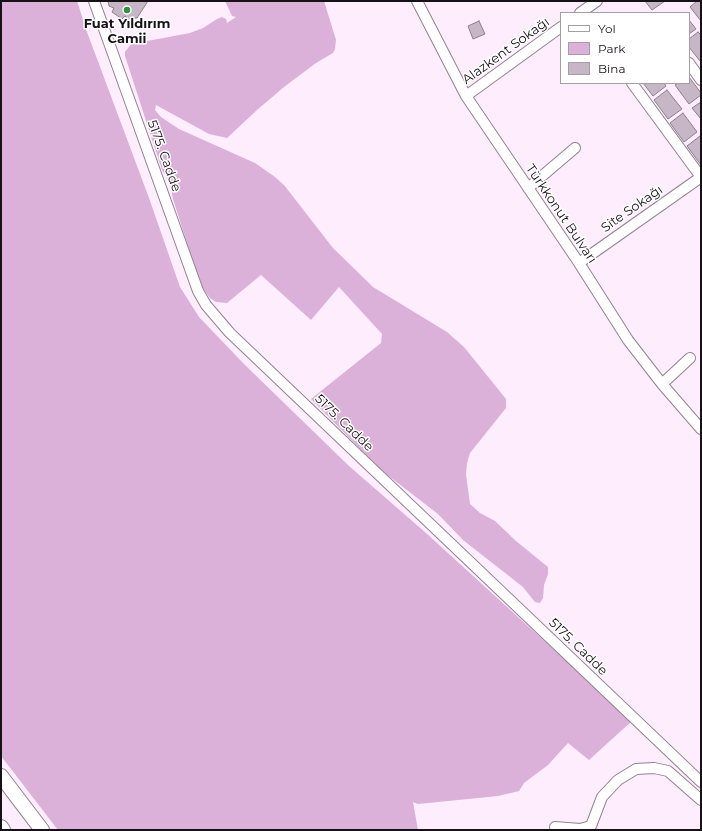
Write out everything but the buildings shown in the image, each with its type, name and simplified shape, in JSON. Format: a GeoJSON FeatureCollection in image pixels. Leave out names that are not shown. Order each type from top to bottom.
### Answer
{"type":"FeatureCollection","features":[{"type":"Feature","properties":{"kind":"highway"},"geometry":{"type":"LineString","coordinates":[[1,776],[42,830]]}},
{"type":"Feature","properties":{"kind":"street","name":"5175. Cadde"},"geometry":{"type":"LineString","coordinates":[[94,1],[198,291],[201,298],[212,313],[230,333],[701,782]]}},
{"type":"Feature","properties":{"kind":"street","name":"Türkkonut Bulvarı"},"geometry":{"type":"LineString","coordinates":[[417,1],[466,96],[579,263],[628,340],[662,384],[701,429]]}},
{"type":"Feature","properties":{"kind":"street"},"geometry":{"type":"LineString","coordinates":[[581,12],[597,1]]}},
{"type":"Feature","properties":{"kind":"street","name":"Alazkent Sokağı"},"geometry":{"type":"LineString","coordinates":[[466,96],[560,28]]}},
{"type":"Feature","properties":{"kind":"street"},"geometry":{"type":"LineString","coordinates":[[690,64],[701,80]]}},
{"type":"Feature","properties":{"kind":"street"},"geometry":{"type":"LineString","coordinates":[[633,84],[701,177]]}},
{"type":"Feature","properties":{"kind":"street"},"geometry":{"type":"LineString","coordinates":[[528,188],[575,148]]}},
{"type":"Feature","properties":{"kind":"street","name":"Site Sokağı"},"geometry":{"type":"LineString","coordinates":[[579,263],[701,177]]}},
{"type":"Feature","properties":{"kind":"street"},"geometry":{"type":"LineString","coordinates":[[662,384],[690,358]]}},
{"type":"Feature","properties":{"kind":"street"},"geometry":{"type":"LineString","coordinates":[[555,828],[580,829],[591,826],[602,797],[618,780],[636,769],[654,768],[668,771],[701,800]]}},
{"type":"Feature","properties":{"kind":"green space"},"geometry":{"type":"Polygon","coordinates":[[[1,1],[77,1],[180,287],[199,317],[244,364],[349,466],[426,533],[632,721],[589,760],[568,743],[548,765],[524,783],[519,791],[498,796],[418,804],[413,802],[418,830],[58,830],[1,756],[1,1]]]}},
{"type":"Feature","properties":{"kind":"green space"},"geometry":{"type":"Polygon","coordinates":[[[225,1],[324,1],[336,40],[335,49],[333,53],[316,63],[284,87],[227,138],[209,134],[156,105],[155,110],[161,117],[179,129],[255,163],[275,177],[284,185],[333,248],[373,287],[447,332],[464,347],[506,399],[506,408],[470,453],[466,475],[470,504],[480,513],[495,521],[516,541],[548,567],[543,598],[540,603],[535,602],[523,587],[463,540],[438,514],[381,470],[311,399],[381,343],[382,334],[339,287],[311,320],[261,275],[227,303],[216,302],[210,298],[200,284],[173,199],[170,183],[162,170],[125,52],[131,44],[190,33],[203,28],[222,17],[226,19],[227,23],[236,17],[232,16],[225,1]]]}},
{"type":"Feature","properties":{"kind":"place","name":"Fuat Yıldırım Camii"},"geometry":{"type":"Point","coordinates":[127,10]}}]}
